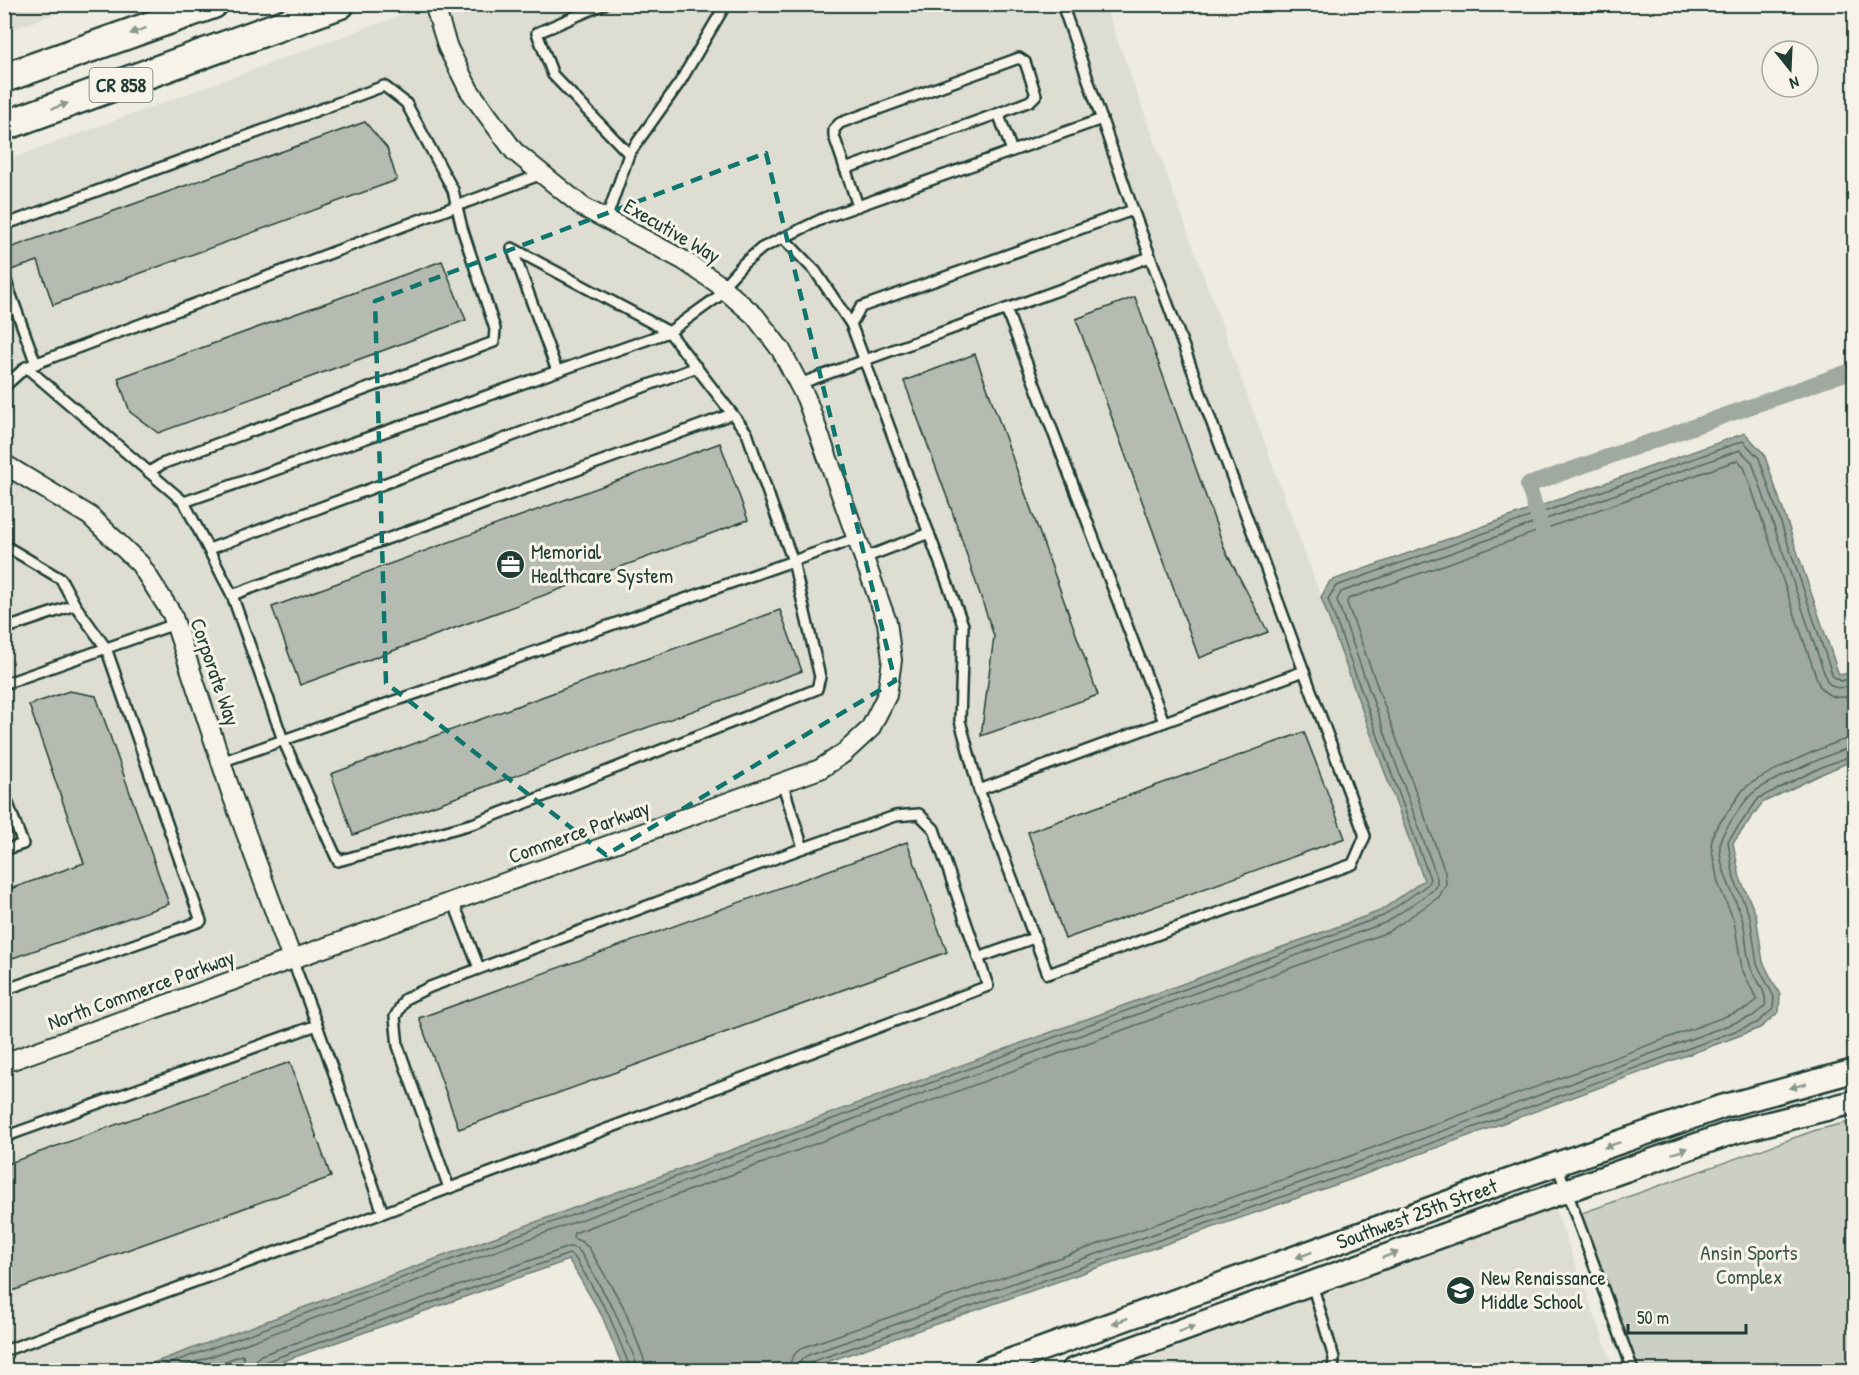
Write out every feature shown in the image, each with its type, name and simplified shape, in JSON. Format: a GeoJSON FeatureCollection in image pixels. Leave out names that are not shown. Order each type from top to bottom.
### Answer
{"type":"FeatureCollection","features":[{"type":"Feature","properties":{"kind":"main road","name":"CR 858"},"geometry":{"type":"LineString","coordinates":[[4,78],[213,4]]}},
{"type":"Feature","properties":{"kind":"main road","name":"CR 858"},"geometry":{"type":"LineString","coordinates":[[4,126],[339,4]]}},
{"type":"Feature","properties":{"kind":"street","name":"Executive Way"},"geometry":{"type":"LineString","coordinates":[[434,4],[448,48],[469,90],[514,151],[583,207],[683,260],[724,289],[755,316],[782,350],[806,398],[887,622],[892,660],[887,695],[870,729]]}},
{"type":"Feature","properties":{"kind":"street","name":"Corporate Way"},"geometry":{"type":"LineString","coordinates":[[4,464],[90,516],[140,564],[172,614],[221,762],[292,959]]}},
{"type":"Feature","properties":{"kind":"street","name":"Commerce Parkway"},"geometry":{"type":"LineString","coordinates":[[292,959],[820,769],[844,753],[870,729]]}},
{"type":"Feature","properties":{"kind":"street","name":"North Commerce Parkway"},"geometry":{"type":"LineString","coordinates":[[4,1063],[292,959]]}},
{"type":"Feature","properties":{"kind":"street","name":"Southwest 25th Street"},"geometry":{"type":"LineString","coordinates":[[984,1371],[1721,1107],[1854,1071]]}},
{"type":"Feature","properties":{"kind":"street","name":"Southwest 25th Street"},"geometry":{"type":"LineString","coordinates":[[1073,1371],[1734,1132],[1854,1102]]}},
{"type":"Feature","properties":{"kind":"lane"},"geometry":{"type":"LineString","coordinates":[[604,4],[537,33],[553,75],[629,154]]}},
{"type":"Feature","properties":{"kind":"lane"},"geometry":{"type":"LineString","coordinates":[[606,220],[629,154],[680,82],[726,4]]}},
{"type":"Feature","properties":{"kind":"lane"},"geometry":{"type":"LineString","coordinates":[[783,238],[816,273],[851,324],[963,625],[960,721],[979,790],[1048,974],[1353,864],[1365,836],[1150,257],[1062,4]]}},
{"type":"Feature","properties":{"kind":"lane"},"geometry":{"type":"LineString","coordinates":[[845,169],[1030,101],[1036,95],[1025,62],[1019,58],[840,123],[834,129],[834,136],[845,169],[858,206]]}},
{"type":"Feature","properties":{"kind":"lane"},"geometry":{"type":"LineString","coordinates":[[4,225],[384,86],[406,103],[453,190],[495,329],[494,342],[162,464],[149,472]]}},
{"type":"Feature","properties":{"kind":"lane"},"geometry":{"type":"LineString","coordinates":[[1002,112],[1000,118],[1012,151]]}},
{"type":"Feature","properties":{"kind":"lane"},"geometry":{"type":"LineString","coordinates":[[184,502],[669,332],[724,289],[744,263],[762,248],[824,218],[1102,119]]}},
{"type":"Feature","properties":{"kind":"lane"},"geometry":{"type":"LineString","coordinates":[[5,386],[31,365],[542,174]]}},
{"type":"Feature","properties":{"kind":"lane"},"geometry":{"type":"LineString","coordinates":[[851,324],[861,307],[1133,210]]}},
{"type":"Feature","properties":{"kind":"lane"},"geometry":{"type":"LineString","coordinates":[[4,276],[31,365],[184,502],[232,595],[283,740],[338,861],[475,823],[818,689],[820,677],[793,561],[747,433],[669,332],[512,248],[556,371]]}},
{"type":"Feature","properties":{"kind":"lane"},"geometry":{"type":"LineString","coordinates":[[799,384],[1150,257]]}},
{"type":"Feature","properties":{"kind":"lane"},"geometry":{"type":"LineString","coordinates":[[1006,309],[1164,722]]}},
{"type":"Feature","properties":{"kind":"lane"},"geometry":{"type":"LineString","coordinates":[[209,549],[696,367]]}},
{"type":"Feature","properties":{"kind":"lane"},"geometry":{"type":"LineString","coordinates":[[232,595],[732,414]]}},
{"type":"Feature","properties":{"kind":"lane"},"geometry":{"type":"LineString","coordinates":[[864,558],[929,533]]}},
{"type":"Feature","properties":{"kind":"lane"},"geometry":{"type":"LineString","coordinates":[[221,762],[857,538]]}},
{"type":"Feature","properties":{"kind":"lane"},"geometry":{"type":"LineString","coordinates":[[4,545],[61,579],[75,605],[106,648],[201,921],[4,990]]}},
{"type":"Feature","properties":{"kind":"lane"},"geometry":{"type":"LineString","coordinates":[[4,629],[75,605]]}},
{"type":"Feature","properties":{"kind":"lane"},"geometry":{"type":"LineString","coordinates":[[4,684],[175,624]]}},
{"type":"Feature","properties":{"kind":"lane"},"geometry":{"type":"LineString","coordinates":[[979,790],[1304,671]]}},
{"type":"Feature","properties":{"kind":"lane"},"geometry":{"type":"LineString","coordinates":[[782,782],[803,848]]}},
{"type":"Feature","properties":{"kind":"lane"},"geometry":{"type":"LineString","coordinates":[[4,794],[23,844],[4,850]]}},
{"type":"Feature","properties":{"kind":"lane"},"geometry":{"type":"LineString","coordinates":[[4,1351],[383,1213],[988,986],[934,828],[919,814],[895,816],[479,968],[405,999],[394,1017],[398,1046],[449,1188]]}},
{"type":"Feature","properties":{"kind":"lane"},"geometry":{"type":"LineString","coordinates":[[453,901],[479,968]]}},
{"type":"Feature","properties":{"kind":"lane"},"geometry":{"type":"LineString","coordinates":[[978,958],[1034,938]]}},
{"type":"Feature","properties":{"kind":"lane"},"geometry":{"type":"LineString","coordinates":[[292,959],[383,1213]]}},
{"type":"Feature","properties":{"kind":"lane"},"geometry":{"type":"LineString","coordinates":[[4,1137],[316,1025]]}},
{"type":"Feature","properties":{"kind":"lane"},"geometry":{"type":"LineString","coordinates":[[1557,1165],[1633,1371]]}},
{"type":"Feature","properties":{"kind":"lane"},"geometry":{"type":"LineString","coordinates":[[1312,1284],[1334,1358],[1333,1371]]}},
{"type":"Feature","properties":{"kind":"highlighted area"},"geometry":{"type":"Polygon","coordinates":[[[766,153],[895,681],[606,855],[386,683],[375,301],[766,153]]]}},
{"type":"Feature","properties":{"kind":"shaded area"},"geometry":{"type":"Polygon","coordinates":[[[5,4],[79,4],[79,5],[5,32],[5,4]]]}},
{"type":"Feature","properties":{"kind":"shaded area"},"geometry":{"type":"Polygon","coordinates":[[[428,5],[1105,5],[1424,880],[1380,911],[134,1370],[5,1370],[5,161],[428,5]]]}},
{"type":"Feature","properties":{"kind":"shaded area","name":"New Renaissance Middle School"},"geometry":{"type":"Polygon","coordinates":[[[1555,1209],[1615,1370],[1116,1370],[1555,1209]]]}},
{"type":"Feature","properties":{"kind":"green space","name":"Ansin Sports Complex"},"geometry":{"type":"Polygon","coordinates":[[[1854,1121],[1854,1370],[1627,1370],[1571,1217],[1816,1130],[1854,1121]]]}},
{"type":"Feature","properties":{"kind":"water"},"geometry":{"type":"Polygon","coordinates":[[[1745,433],[1764,454],[1839,675],[1854,672],[1854,760],[1762,803],[1733,843],[1740,878],[1756,915],[1763,962],[1780,995],[1779,1012],[1760,1028],[1352,1179],[804,1370],[624,1370],[602,1316],[569,1260],[258,1370],[134,1370],[1380,911],[1424,880],[1321,597],[1330,581],[1745,433]]]}},
{"type":"Feature","properties":{"kind":"building"},"geometry":{"type":"Polygon","coordinates":[[[365,122],[387,148],[397,180],[53,305],[38,261],[8,271],[4,250],[365,122]]]}},
{"type":"Feature","properties":{"kind":"building"},"geometry":{"type":"Polygon","coordinates":[[[442,261],[466,320],[158,433],[130,412],[118,378],[442,261]]]}},
{"type":"Feature","properties":{"kind":"building"},"geometry":{"type":"Polygon","coordinates":[[[1135,297],[1225,550],[1268,632],[1199,658],[1076,319],[1135,297]]]}},
{"type":"Feature","properties":{"kind":"building"},"geometry":{"type":"Polygon","coordinates":[[[975,354],[1098,695],[981,736],[994,636],[952,511],[904,381],[975,354]]]}},
{"type":"Feature","properties":{"kind":"building","name":"Memorial Healthcare System"},"geometry":{"type":"Polygon","coordinates":[[[720,443],[748,520],[300,685],[272,607],[720,443]]]}},
{"type":"Feature","properties":{"kind":"building"},"geometry":{"type":"Polygon","coordinates":[[[780,610],[802,671],[353,835],[331,774],[780,610]]]}},
{"type":"Feature","properties":{"kind":"building"},"geometry":{"type":"Polygon","coordinates":[[[69,691],[96,696],[169,904],[4,961],[4,891],[84,863],[29,705],[69,691]]]}},
{"type":"Feature","properties":{"kind":"building"},"geometry":{"type":"Polygon","coordinates":[[[1304,732],[1345,838],[1065,939],[1028,832],[1304,732]]]}},
{"type":"Feature","properties":{"kind":"building"},"geometry":{"type":"Polygon","coordinates":[[[907,842],[947,952],[459,1129],[419,1018],[907,842]]]}},
{"type":"Feature","properties":{"kind":"building"},"geometry":{"type":"Polygon","coordinates":[[[290,1062],[331,1177],[4,1294],[4,1165],[290,1062]]]}},
{"type":"Feature","properties":{"kind":"waterway"},"geometry":{"type":"LineString","coordinates":[[1542,529],[1528,485],[1854,370]]}},
{"type":"Feature","properties":{"kind":"place","name":"Memorial Healthcare System"},"geometry":{"type":"Point","coordinates":[510,564]}},
{"type":"Feature","properties":{"kind":"place","name":"New Renaissance Middle School"},"geometry":{"type":"Point","coordinates":[1460,1290]}}]}
